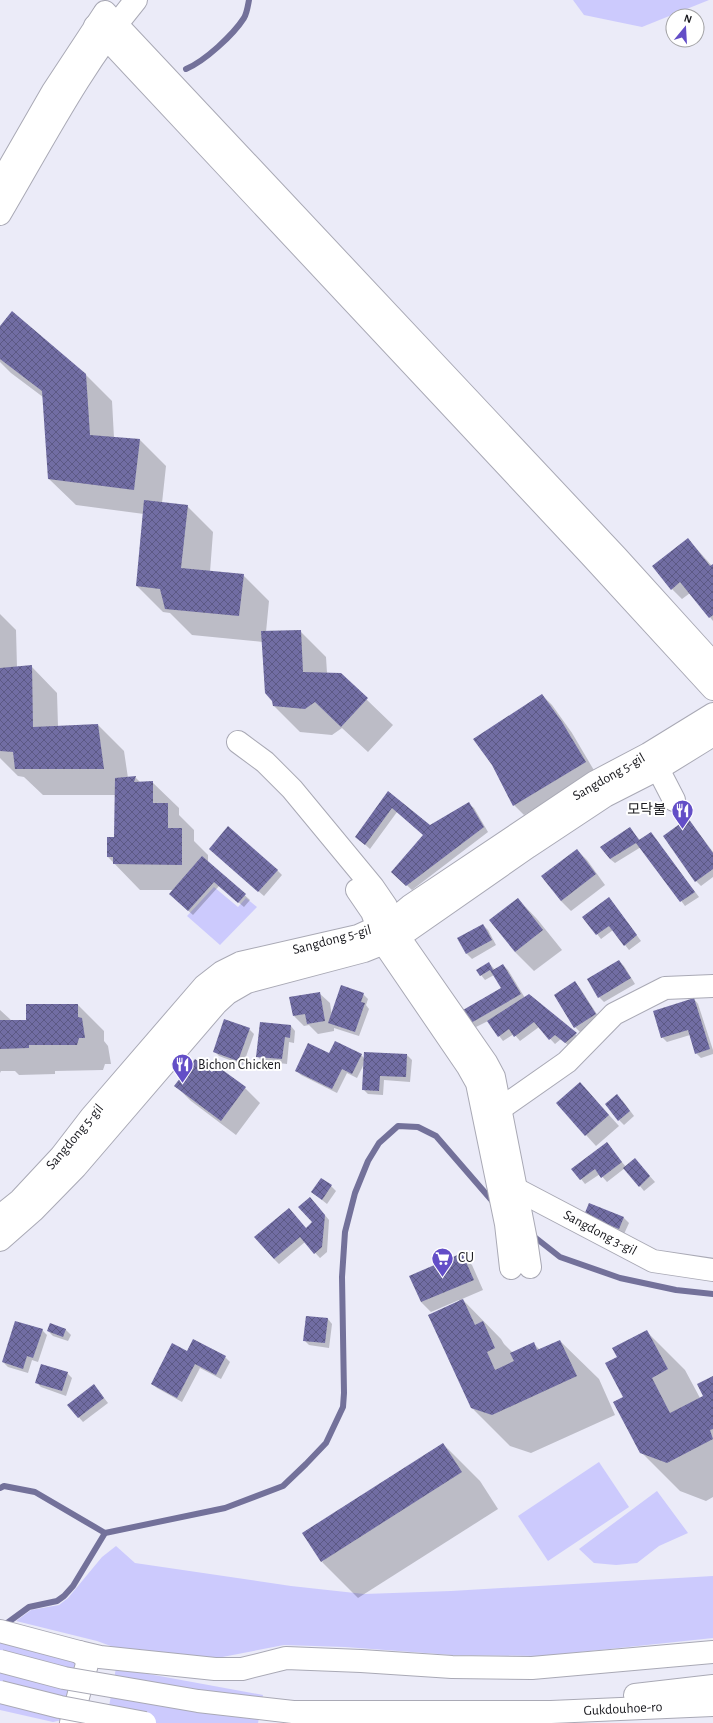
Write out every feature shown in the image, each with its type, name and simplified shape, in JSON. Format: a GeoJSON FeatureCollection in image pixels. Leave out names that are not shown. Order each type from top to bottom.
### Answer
{"type":"FeatureCollection","features":[{"type":"Feature","properties":{"kind":"main road"},"geometry":{"type":"LineString","coordinates":[[0,183],[53,91],[108,20],[136,0]]}},
{"type":"Feature","properties":{"kind":"main road"},"geometry":{"type":"LineString","coordinates":[[0,214],[70,95],[108,20]]}},
{"type":"Feature","properties":{"kind":"main road"},"geometry":{"type":"LineString","coordinates":[[108,20],[616,556],[713,663]]}},
{"type":"Feature","properties":{"kind":"main road"},"geometry":{"type":"LineString","coordinates":[[108,20],[584,549],[713,689]]}},
{"type":"Feature","properties":{"kind":"main road","name":"Sangdong 5-gil"},"geometry":{"type":"LineString","coordinates":[[0,1216],[20,1200],[62,1156],[96,1111],[204,986],[212,979],[240,963],[358,936],[388,932],[410,906],[595,782],[648,754],[713,714]]}},
{"type":"Feature","properties":{"kind":"main road","name":"Sangdong 5-gil"},"geometry":{"type":"LineString","coordinates":[[0,1240],[33,1211],[76,1167],[156,1072],[216,1004],[228,993],[247,982],[364,951],[388,932],[528,846],[604,796],[658,768],[713,736]]}},
{"type":"Feature","properties":{"kind":"main road"},"geometry":{"type":"LineString","coordinates":[[234,748],[265,762],[292,789],[373,887],[388,932],[477,1082],[492,1113],[514,1220],[520,1267],[526,1240],[514,1220]]}},
{"type":"Feature","properties":{"kind":"main road"},"geometry":{"type":"LineString","coordinates":[[658,768],[674,800]]}},
{"type":"Feature","properties":{"kind":"main road"},"geometry":{"type":"LineString","coordinates":[[492,1113],[567,1062],[614,1014],[665,988],[713,986]]}},
{"type":"Feature","properties":{"kind":"main road","name":"Sangdong 3-gil"},"geometry":{"type":"LineString","coordinates":[[492,1113],[496,1173],[509,1194],[653,1261],[713,1270]]}},
{"type":"Feature","properties":{"kind":"main road"},"geometry":{"type":"LineString","coordinates":[[5,1632],[100,1657],[215,1669],[242,1669],[286,1658],[361,1660],[452,1667],[532,1668],[713,1652]]}},
{"type":"Feature","properties":{"kind":"main road"},"geometry":{"type":"LineString","coordinates":[[71,1723],[87,1664],[85,1657],[78,1652]]}},
{"type":"Feature","properties":{"kind":"main road","name":"Gukdouhoe-ro"},"geometry":{"type":"LineString","coordinates":[[0,1662],[72,1679],[198,1701],[293,1712],[552,1712],[713,1704]]}},
{"type":"Feature","properties":{"kind":"main road"},"geometry":{"type":"LineString","coordinates":[[552,1712],[583,1700],[713,1686]]}},
{"type":"Feature","properties":{"kind":"main road"},"geometry":{"type":"LineString","coordinates":[[0,1692],[60,1707],[144,1723]]}},
{"type":"Feature","properties":{"kind":"shaded area"},"geometry":{"type":"Polygon","coordinates":[[[573,0],[709,0],[689,8],[665,8],[665,18],[642,27],[584,15],[573,0]]]}},
{"type":"Feature","properties":{"kind":"shaded area"},"geometry":{"type":"Polygon","coordinates":[[[214,887],[238,907],[246,898],[257,907],[220,945],[187,916],[214,887]]]}},
{"type":"Feature","properties":{"kind":"shaded area"},"geometry":{"type":"Polygon","coordinates":[[[599,1462],[629,1507],[548,1561],[518,1516],[599,1462]]]}},
{"type":"Feature","properties":{"kind":"shaded area"},"geometry":{"type":"Polygon","coordinates":[[[657,1491],[688,1533],[659,1546],[637,1563],[616,1565],[594,1563],[579,1549],[657,1491]]]}},
{"type":"Feature","properties":{"kind":"shaded area"},"geometry":{"type":"Polygon","coordinates":[[[116,1546],[135,1563],[291,1586],[364,1594],[451,1591],[713,1576],[713,1638],[543,1656],[452,1655],[345,1647],[284,1645],[207,1660],[119,1649],[97,1641],[16,1621],[31,1610],[59,1605],[68,1598],[102,1557],[116,1546]]]}},
{"type":"Feature","properties":{"kind":"shaded area"},"geometry":{"type":"Polygon","coordinates":[[[0,1638],[78,1662],[62,1720],[53,1722],[0,1710],[0,1638]]]}},
{"type":"Feature","properties":{"kind":"shaded area"},"geometry":{"type":"Polygon","coordinates":[[[116,1668],[263,1695],[258,1723],[106,1723],[116,1668]]]}},
{"type":"Feature","properties":{"kind":"building"},"geometry":{"type":"Polygon","coordinates":[[[12,311],[86,374],[90,435],[140,439],[134,490],[48,479],[42,391],[0,359],[0,326],[12,311]]]}},
{"type":"Feature","properties":{"kind":"building"},"geometry":{"type":"Polygon","coordinates":[[[144,500],[188,505],[181,568],[244,574],[239,616],[165,609],[160,589],[136,586],[144,500]]]}},
{"type":"Feature","properties":{"kind":"building"},"geometry":{"type":"Polygon","coordinates":[[[688,538],[710,566],[713,564],[713,615],[709,618],[680,582],[671,590],[652,566],[688,538]]]}},
{"type":"Feature","properties":{"kind":"building"},"geometry":{"type":"Polygon","coordinates":[[[301,630],[303,672],[341,673],[368,698],[341,727],[315,702],[305,709],[273,706],[272,701],[265,693],[261,631],[301,630]]]}},
{"type":"Feature","properties":{"kind":"building"},"geometry":{"type":"Polygon","coordinates":[[[32,665],[33,727],[98,724],[104,769],[15,769],[13,752],[0,751],[0,668],[32,665]]]}},
{"type":"Feature","properties":{"kind":"building"},"geometry":{"type":"Polygon","coordinates":[[[542,694],[562,722],[586,762],[513,806],[492,765],[473,739],[542,694]]]}},
{"type":"Feature","properties":{"kind":"building"},"geometry":{"type":"Polygon","coordinates":[[[136,776],[134,782],[153,781],[153,803],[168,803],[168,828],[182,828],[182,865],[113,864],[113,857],[107,857],[107,837],[114,837],[115,778],[136,776]]]}},
{"type":"Feature","properties":{"kind":"building"},"geometry":{"type":"Polygon","coordinates":[[[388,791],[430,825],[469,802],[484,827],[406,886],[391,872],[423,835],[392,808],[365,845],[355,837],[388,791]]]}},
{"type":"Feature","properties":{"kind":"building"},"geometry":{"type":"Polygon","coordinates":[[[688,818],[713,853],[713,869],[695,882],[663,836],[688,818]]]}},
{"type":"Feature","properties":{"kind":"building"},"geometry":{"type":"Polygon","coordinates":[[[228,826],[278,870],[258,892],[209,849],[228,826]]]}},
{"type":"Feature","properties":{"kind":"building"},"geometry":{"type":"Polygon","coordinates":[[[630,827],[639,840],[651,832],[695,892],[680,902],[636,843],[610,859],[600,847],[630,827]]]}},
{"type":"Feature","properties":{"kind":"building"},"geometry":{"type":"Polygon","coordinates":[[[577,849],[596,874],[561,901],[541,876],[577,849]]]}},
{"type":"Feature","properties":{"kind":"building"},"geometry":{"type":"Polygon","coordinates":[[[202,856],[246,894],[238,903],[214,882],[188,911],[169,894],[202,856]]]}},
{"type":"Feature","properties":{"kind":"building"},"geometry":{"type":"Polygon","coordinates":[[[609,897],[637,935],[624,946],[609,926],[596,935],[582,917],[609,897]]]}},
{"type":"Feature","properties":{"kind":"building"},"geometry":{"type":"Polygon","coordinates":[[[518,898],[543,930],[515,952],[489,920],[518,898]]]}},
{"type":"Feature","properties":{"kind":"building"},"geometry":{"type":"Polygon","coordinates":[[[483,924],[492,940],[466,954],[457,938],[483,924]]]}},
{"type":"Feature","properties":{"kind":"building"},"geometry":{"type":"Polygon","coordinates":[[[619,960],[631,978],[598,998],[587,979],[619,960]]]}},
{"type":"Feature","properties":{"kind":"building"},"geometry":{"type":"Polygon","coordinates":[[[489,962],[493,970],[503,964],[521,994],[471,1023],[463,1010],[501,988],[490,970],[480,976],[476,970],[489,962]]]}},
{"type":"Feature","properties":{"kind":"building"},"geometry":{"type":"Polygon","coordinates":[[[575,981],[596,1014],[574,1028],[554,995],[575,981]]]}},
{"type":"Feature","properties":{"kind":"building"},"geometry":{"type":"Polygon","coordinates":[[[341,985],[364,993],[361,1002],[365,1003],[355,1032],[328,1023],[341,985]]]}},
{"type":"Feature","properties":{"kind":"building"},"geometry":{"type":"Polygon","coordinates":[[[320,992],[325,1021],[307,1024],[305,1014],[293,1016],[289,997],[320,992]]]}},
{"type":"Feature","properties":{"kind":"building"},"geometry":{"type":"Polygon","coordinates":[[[529,994],[577,1033],[565,1043],[555,1035],[549,1040],[534,1022],[514,1037],[509,1029],[498,1037],[487,1021],[529,994]]]}},
{"type":"Feature","properties":{"kind":"building"},"geometry":{"type":"Polygon","coordinates":[[[694,998],[710,1049],[695,1054],[688,1030],[661,1038],[653,1011],[694,998]]]}},
{"type":"Feature","properties":{"kind":"building"},"geometry":{"type":"Polygon","coordinates":[[[26,1004],[78,1004],[78,1017],[82,1018],[85,1038],[79,1038],[77,1045],[29,1045],[29,1048],[0,1049],[0,1020],[26,1020],[26,1004]]]}},
{"type":"Feature","properties":{"kind":"building"},"geometry":{"type":"Polygon","coordinates":[[[224,1019],[250,1028],[238,1061],[213,1052],[224,1019]]]}},
{"type":"Feature","properties":{"kind":"building"},"geometry":{"type":"Polygon","coordinates":[[[260,1022],[291,1025],[290,1038],[285,1037],[282,1059],[256,1057],[260,1022]]]}},
{"type":"Feature","properties":{"kind":"building"},"geometry":{"type":"Polygon","coordinates":[[[335,1041],[362,1054],[352,1074],[342,1069],[332,1089],[295,1071],[308,1043],[329,1053],[335,1041]]]}},
{"type":"Feature","properties":{"kind":"building"},"geometry":{"type":"Polygon","coordinates":[[[364,1052],[407,1054],[406,1077],[380,1076],[379,1091],[362,1090],[364,1052]]]}},
{"type":"Feature","properties":{"kind":"building"},"geometry":{"type":"Polygon","coordinates":[[[195,1059],[212,1072],[217,1066],[246,1087],[221,1121],[174,1086],[195,1059]]]}},
{"type":"Feature","properties":{"kind":"building"},"geometry":{"type":"Polygon","coordinates":[[[580,1082],[609,1115],[585,1136],[556,1103],[580,1082]]]}},
{"type":"Feature","properties":{"kind":"building"},"geometry":{"type":"Polygon","coordinates":[[[617,1094],[630,1111],[618,1121],[605,1104],[617,1094]]]}},
{"type":"Feature","properties":{"kind":"building"},"geometry":{"type":"Polygon","coordinates":[[[607,1142],[622,1162],[601,1178],[595,1169],[580,1180],[571,1169],[607,1142]]]}},
{"type":"Feature","properties":{"kind":"building"},"geometry":{"type":"Polygon","coordinates":[[[635,1158],[650,1176],[639,1187],[623,1168],[635,1158]]]}},
{"type":"Feature","properties":{"kind":"building"},"geometry":{"type":"Polygon","coordinates":[[[321,1178],[332,1185],[322,1200],[311,1192],[321,1178]]]}},
{"type":"Feature","properties":{"kind":"building"},"geometry":{"type":"Polygon","coordinates":[[[310,1197],[325,1215],[322,1247],[314,1254],[300,1237],[274,1259],[254,1237],[289,1208],[306,1228],[312,1222],[298,1207],[310,1197]]]}},
{"type":"Feature","properties":{"kind":"building"},"geometry":{"type":"Polygon","coordinates":[[[589,1203],[624,1217],[619,1229],[584,1215],[589,1203]]]}},
{"type":"Feature","properties":{"kind":"building"},"geometry":{"type":"Polygon","coordinates":[[[462,1253],[474,1280],[421,1302],[409,1276],[462,1253]]]}},
{"type":"Feature","properties":{"kind":"building"},"geometry":{"type":"Polygon","coordinates":[[[463,1299],[475,1325],[483,1321],[495,1348],[487,1352],[495,1370],[514,1361],[510,1353],[534,1342],[537,1350],[560,1340],[577,1376],[492,1415],[471,1408],[428,1315],[463,1299]]]}},
{"type":"Feature","properties":{"kind":"building"},"geometry":{"type":"Polygon","coordinates":[[[306,1316],[328,1318],[325,1343],[303,1341],[306,1316]]]}},
{"type":"Feature","properties":{"kind":"building"},"geometry":{"type":"Polygon","coordinates":[[[15,1321],[43,1329],[33,1358],[27,1356],[23,1369],[2,1362],[15,1321]]]}},
{"type":"Feature","properties":{"kind":"building"},"geometry":{"type":"Polygon","coordinates":[[[50,1323],[66,1329],[63,1337],[47,1331],[50,1323]]]}},
{"type":"Feature","properties":{"kind":"building"},"geometry":{"type":"Polygon","coordinates":[[[647,1330],[668,1369],[652,1378],[670,1413],[703,1396],[697,1384],[713,1376],[713,1429],[710,1430],[713,1439],[667,1463],[640,1453],[613,1402],[623,1397],[605,1363],[617,1357],[612,1348],[647,1330]]]}},
{"type":"Feature","properties":{"kind":"building"},"geometry":{"type":"Polygon","coordinates":[[[193,1339],[226,1356],[216,1375],[195,1364],[177,1398],[151,1384],[172,1343],[187,1351],[193,1339]]]}},
{"type":"Feature","properties":{"kind":"building"},"geometry":{"type":"Polygon","coordinates":[[[41,1364],[68,1372],[62,1391],[35,1383],[41,1364]]]}},
{"type":"Feature","properties":{"kind":"building"},"geometry":{"type":"Polygon","coordinates":[[[94,1384],[104,1398],[78,1418],[67,1405],[94,1384]]]}},
{"type":"Feature","properties":{"kind":"building"},"geometry":{"type":"Polygon","coordinates":[[[443,1443],[462,1472],[321,1562],[302,1533],[443,1443]]]}},
{"type":"Feature","properties":{"kind":"waterway"},"geometry":{"type":"LineString","coordinates":[[186,69],[210,54],[233,32],[245,16],[249,0]]}},
{"type":"Feature","properties":{"kind":"waterway"},"geometry":{"type":"LineString","coordinates":[[3,1626],[29,1607],[57,1601],[64,1596],[73,1586],[105,1533],[225,1508],[283,1486],[326,1443],[343,1407],[342,1277],[345,1232],[355,1193],[368,1161],[379,1143],[398,1126],[418,1127],[436,1136],[494,1203]]}},
{"type":"Feature","properties":{"kind":"waterway"},"geometry":{"type":"LineString","coordinates":[[532,1235],[560,1257],[620,1278],[676,1290],[713,1294]]}},
{"type":"Feature","properties":{"kind":"waterway"},"geometry":{"type":"LineString","coordinates":[[0,1488],[4,1486],[35,1492],[105,1533]]}},
{"type":"Feature","properties":{"kind":"place","name":"모닥불"},"geometry":{"type":"Point","coordinates":[682,830]}},
{"type":"Feature","properties":{"kind":"place","name":"Bichon Chicken"},"geometry":{"type":"Point","coordinates":[183,1084]}},
{"type":"Feature","properties":{"kind":"place","name":"CU"},"geometry":{"type":"Point","coordinates":[443,1278]}}]}
